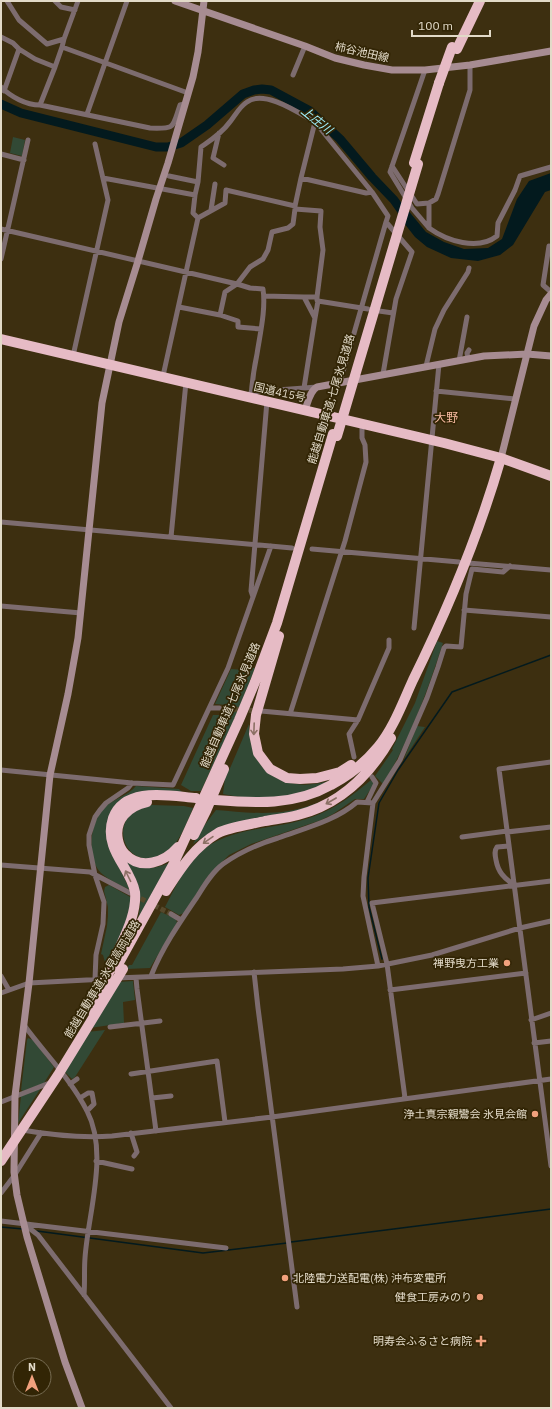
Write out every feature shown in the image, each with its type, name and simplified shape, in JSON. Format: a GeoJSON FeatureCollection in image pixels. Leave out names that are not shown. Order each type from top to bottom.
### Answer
{"type":"FeatureCollection","features":[{"type":"Feature","properties":{"kind":"highway","name":"能越自動車道;七尾氷見道路"},"geometry":{"type":"LineString","coordinates":[[205,802],[269,646],[335,435],[441,83],[474,1]]}},
{"type":"Feature","properties":{"kind":"highway","name":"能越自動車道;七尾氷見道路"},"geometry":{"type":"LineString","coordinates":[[455,48],[480,1]]}},
{"type":"Feature","properties":{"kind":"highway","name":"国道415号"},"geometry":{"type":"LineString","coordinates":[[1,339],[186,382],[251,394],[268,401],[501,458],[551,476]]}},
{"type":"Feature","properties":{"kind":"highway","name":"能越自動車道;七尾氷見道路"},"geometry":{"type":"LineString","coordinates":[[205,802],[249,713],[282,624],[335,435]]}},
{"type":"Feature","properties":{"kind":"highway"},"geometry":{"type":"LineString","coordinates":[[166,891],[183,864],[194,851],[219,832],[298,815],[316,809],[344,793],[366,774],[380,757],[428,650],[474,540],[490,497],[501,458]]}},
{"type":"Feature","properties":{"kind":"highway"},"geometry":{"type":"LineString","coordinates":[[282,624],[254,724],[254,739],[258,753],[270,769],[287,778],[300,779],[317,778],[340,772],[356,762],[391,733]]}},
{"type":"Feature","properties":{"kind":"highway"},"geometry":{"type":"LineString","coordinates":[[186,836],[173,853],[165,859],[152,863],[137,862],[125,854],[119,846],[117,834],[118,824],[128,810],[138,804],[156,801],[259,803],[304,797],[349,774],[365,761],[391,733]]}},
{"type":"Feature","properties":{"kind":"highway"},"geometry":{"type":"LineString","coordinates":[[117,967],[134,905],[135,892],[111,838],[111,824],[115,814],[130,800],[140,796],[162,795],[205,802]]}},
{"type":"Feature","properties":{"kind":"highway","name":"能越自動車道;氷見高岡道路"},"geometry":{"type":"LineString","coordinates":[[1,1161],[58,1075],[173,865],[186,836],[205,802]]}},
{"type":"Feature","properties":{"kind":"highway","name":"能越自動車道;氷見高岡道路"},"geometry":{"type":"LineString","coordinates":[[1,1154],[44,1089],[88,1018],[117,967],[166,891],[205,802]]}},
{"type":"Feature","properties":{"kind":"street"},"geometry":{"type":"LineString","coordinates":[[8,1],[19,20],[47,44],[64,39]]}},
{"type":"Feature","properties":{"kind":"street"},"geometry":{"type":"LineString","coordinates":[[55,1],[61,7],[75,10]]}},
{"type":"Feature","properties":{"kind":"street"},"geometry":{"type":"LineString","coordinates":[[40,105],[78,1]]}},
{"type":"Feature","properties":{"kind":"street"},"geometry":{"type":"LineString","coordinates":[[87,114],[127,1]]}},
{"type":"Feature","properties":{"kind":"street","name":"柿谷池田線"},"geometry":{"type":"LineString","coordinates":[[175,1],[305,46],[335,58],[392,70],[425,70],[470,65],[551,52]]}},
{"type":"Feature","properties":{"kind":"street"},"geometry":{"type":"LineString","coordinates":[[82,1408],[65,1362],[24,1224],[17,1195],[14,1176],[15,1096],[29,983],[50,775],[68,694],[78,638],[102,403],[119,322],[188,93],[198,52],[204,1]]}},
{"type":"Feature","properties":{"kind":"street"},"geometry":{"type":"LineString","coordinates":[[1,37],[14,43],[19,49],[34,59],[55,67]]}},
{"type":"Feature","properties":{"kind":"street"},"geometry":{"type":"LineString","coordinates":[[294,75],[305,46]]}},
{"type":"Feature","properties":{"kind":"street"},"geometry":{"type":"LineString","coordinates":[[62,47],[105,64],[188,93]]}},
{"type":"Feature","properties":{"kind":"street"},"geometry":{"type":"LineString","coordinates":[[19,49],[3,89],[21,100],[150,128],[170,128],[173,125],[180,105],[184,104]]}},
{"type":"Feature","properties":{"kind":"street"},"geometry":{"type":"LineString","coordinates":[[392,166],[417,204],[429,203],[436,199],[470,90],[470,65]]}},
{"type":"Feature","properties":{"kind":"street"},"geometry":{"type":"LineString","coordinates":[[425,70],[390,172],[412,208],[429,228],[440,236],[452,240],[475,243],[492,240],[497,236],[498,223],[515,190],[520,176],[551,167]]}},
{"type":"Feature","properties":{"kind":"street"},"geometry":{"type":"LineString","coordinates":[[198,218],[193,213],[198,182],[201,147],[220,133],[247,101],[257,98],[265,98],[275,101],[315,122],[372,192],[388,216],[340,382]]}},
{"type":"Feature","properties":{"kind":"street"},"geometry":{"type":"LineString","coordinates":[[220,315],[225,292],[237,284],[250,267],[263,259],[268,250],[272,232],[288,228],[293,224],[301,178],[315,122]]}},
{"type":"Feature","properties":{"kind":"street"},"geometry":{"type":"LineString","coordinates":[[220,133],[214,158],[224,165]]}},
{"type":"Feature","properties":{"kind":"street"},"geometry":{"type":"LineString","coordinates":[[1,259],[28,140]]}},
{"type":"Feature","properties":{"kind":"street"},"geometry":{"type":"LineString","coordinates":[[73,356],[108,200],[95,144]]}},
{"type":"Feature","properties":{"kind":"street"},"geometry":{"type":"LineString","coordinates":[[1,154],[24,160]]}},
{"type":"Feature","properties":{"kind":"street"},"geometry":{"type":"LineString","coordinates":[[170,176],[198,182]]}},
{"type":"Feature","properties":{"kind":"street"},"geometry":{"type":"LineString","coordinates":[[102,178],[196,195]]}},
{"type":"Feature","properties":{"kind":"street"},"geometry":{"type":"LineString","coordinates":[[301,178],[366,193],[372,192]]}},
{"type":"Feature","properties":{"kind":"street"},"geometry":{"type":"LineString","coordinates":[[211,210],[215,184]]}},
{"type":"Feature","properties":{"kind":"street"},"geometry":{"type":"LineString","coordinates":[[163,376],[198,218],[225,203],[226,190],[295,208],[321,211],[320,227],[323,250],[315,318],[304,388]]}},
{"type":"Feature","properties":{"kind":"street"},"geometry":{"type":"LineString","coordinates":[[429,203],[429,228]]}},
{"type":"Feature","properties":{"kind":"street"},"geometry":{"type":"LineString","coordinates":[[383,374],[396,299],[412,252],[386,222]]}},
{"type":"Feature","properties":{"kind":"street"},"geometry":{"type":"LineString","coordinates":[[1,229],[186,271],[250,288],[263,289],[264,296],[261,329],[251,394],[317,387],[484,356],[527,354],[551,356]]}},
{"type":"Feature","properties":{"kind":"street"},"geometry":{"type":"LineString","coordinates":[[501,458],[534,326],[546,300],[551,293],[543,285],[549,246]]}},
{"type":"Feature","properties":{"kind":"street"},"geometry":{"type":"LineString","coordinates":[[426,366],[435,329],[444,310],[469,268]]}},
{"type":"Feature","properties":{"kind":"street"},"geometry":{"type":"LineString","coordinates":[[264,296],[317,299],[368,309]]}},
{"type":"Feature","properties":{"kind":"street"},"geometry":{"type":"LineString","coordinates":[[304,298],[315,318]]}},
{"type":"Feature","properties":{"kind":"street"},"geometry":{"type":"LineString","coordinates":[[179,307],[220,315],[238,321],[238,327],[261,329]]}},
{"type":"Feature","properties":{"kind":"street"},"geometry":{"type":"LineString","coordinates":[[379,311],[393,313]]}},
{"type":"Feature","properties":{"kind":"street"},"geometry":{"type":"LineString","coordinates":[[459,361],[467,316]]}},
{"type":"Feature","properties":{"kind":"street"},"geometry":{"type":"LineString","coordinates":[[468,359],[467,353],[469,350]]}},
{"type":"Feature","properties":{"kind":"street"},"geometry":{"type":"LineString","coordinates":[[414,628],[439,364]]}},
{"type":"Feature","properties":{"kind":"street"},"geometry":{"type":"LineString","coordinates":[[171,537],[186,382]]}},
{"type":"Feature","properties":{"kind":"street"},"geometry":{"type":"LineString","coordinates":[[305,410],[314,389],[317,387]]}},
{"type":"Feature","properties":{"kind":"street"},"geometry":{"type":"LineString","coordinates":[[436,391],[515,399]]}},
{"type":"Feature","properties":{"kind":"street"},"geometry":{"type":"LineString","coordinates":[[253,598],[251,592],[254,545],[268,401]]}},
{"type":"Feature","properties":{"kind":"street"},"geometry":{"type":"LineString","coordinates":[[290,714],[345,541],[366,462],[365,445],[362,438],[362,424]]}},
{"type":"Feature","properties":{"kind":"street"},"geometry":{"type":"LineString","coordinates":[[1,522],[292,548]]}},
{"type":"Feature","properties":{"kind":"street"},"geometry":{"type":"LineString","coordinates":[[1,770],[132,783],[172,785],[228,668],[271,546]]}},
{"type":"Feature","properties":{"kind":"street"},"geometry":{"type":"LineString","coordinates":[[312,549],[459,562]]}},
{"type":"Feature","properties":{"kind":"street"},"geometry":{"type":"LineString","coordinates":[[468,562],[551,570]]}},
{"type":"Feature","properties":{"kind":"street"},"geometry":{"type":"LineString","coordinates":[[378,966],[363,896],[373,803],[400,760],[427,698],[444,648],[446,646],[461,647],[466,594],[472,569],[503,572],[510,566]]}},
{"type":"Feature","properties":{"kind":"street"},"geometry":{"type":"LineString","coordinates":[[1,606],[81,613]]}},
{"type":"Feature","properties":{"kind":"street"},"geometry":{"type":"LineString","coordinates":[[464,610],[551,617]]}},
{"type":"Feature","properties":{"kind":"street"},"geometry":{"type":"LineString","coordinates":[[354,757],[349,734],[358,720],[388,648],[389,640]]}},
{"type":"Feature","properties":{"kind":"street"},"geometry":{"type":"LineString","coordinates":[[210,708],[219,708]]}},
{"type":"Feature","properties":{"kind":"street"},"geometry":{"type":"LineString","coordinates":[[262,711],[358,720]]}},
{"type":"Feature","properties":{"kind":"street"},"geometry":{"type":"LineString","coordinates":[[551,762],[499,769],[551,1166]]}},
{"type":"Feature","properties":{"kind":"street"},"geometry":{"type":"LineString","coordinates":[[367,802],[376,783],[372,777]]}},
{"type":"Feature","properties":{"kind":"street"},"geometry":{"type":"LineString","coordinates":[[95,979],[96,955],[104,924],[104,908],[102,895],[95,875],[89,845],[89,835],[95,817],[106,803],[128,788],[132,783]]}},
{"type":"Feature","properties":{"kind":"street"},"geometry":{"type":"LineString","coordinates":[[151,976],[181,920],[206,883],[222,865],[244,850],[324,822],[349,809],[358,802],[373,803]]}},
{"type":"Feature","properties":{"kind":"street"},"geometry":{"type":"LineString","coordinates":[[462,837],[551,827]]}},
{"type":"Feature","properties":{"kind":"street"},"geometry":{"type":"LineString","coordinates":[[509,846],[498,847],[495,850],[495,854],[500,873],[514,885]]}},
{"type":"Feature","properties":{"kind":"street"},"geometry":{"type":"LineString","coordinates":[[1,865],[90,872],[130,893]]}},
{"type":"Feature","properties":{"kind":"street"},"geometry":{"type":"LineString","coordinates":[[404,1098],[387,964],[372,903],[551,881]]}},
{"type":"Feature","properties":{"kind":"street"},"geometry":{"type":"LineString","coordinates":[[171,914],[181,920]]}},
{"type":"Feature","properties":{"kind":"street"},"geometry":{"type":"LineString","coordinates":[[1,993],[29,983],[151,976],[343,969],[378,966],[432,955],[551,920]]}},
{"type":"Feature","properties":{"kind":"street"},"geometry":{"type":"LineString","coordinates":[[254,972],[297,1307]]}},
{"type":"Feature","properties":{"kind":"street"},"geometry":{"type":"LineString","coordinates":[[390,990],[526,973]]}},
{"type":"Feature","properties":{"kind":"street"},"geometry":{"type":"LineString","coordinates":[[1,976],[9,990]]}},
{"type":"Feature","properties":{"kind":"street"},"geometry":{"type":"LineString","coordinates":[[136,978],[136,989],[156,1131]]}},
{"type":"Feature","properties":{"kind":"street"},"geometry":{"type":"LineString","coordinates":[[532,1020],[551,1013]]}},
{"type":"Feature","properties":{"kind":"street"},"geometry":{"type":"LineString","coordinates":[[110,1028],[160,1021]]}},
{"type":"Feature","properties":{"kind":"street"},"geometry":{"type":"LineString","coordinates":[[24,1025],[80,1098],[87,1111],[96,1137],[96,1161],[85,1258],[84,1295]]}},
{"type":"Feature","properties":{"kind":"street"},"geometry":{"type":"LineString","coordinates":[[534,1043],[551,1041]]}},
{"type":"Feature","properties":{"kind":"street"},"geometry":{"type":"LineString","coordinates":[[130,1074],[217,1061],[225,1122]]}},
{"type":"Feature","properties":{"kind":"street"},"geometry":{"type":"LineString","coordinates":[[1,1102],[65,1077]]}},
{"type":"Feature","properties":{"kind":"street"},"geometry":{"type":"LineString","coordinates":[[70,1084],[77,1079]]}},
{"type":"Feature","properties":{"kind":"street"},"geometry":{"type":"LineString","coordinates":[[15,1128],[41,1133],[96,1137],[131,1134],[272,1117],[551,1079]]}},
{"type":"Feature","properties":{"kind":"street"},"geometry":{"type":"LineString","coordinates":[[80,1098],[88,1093],[92,1093],[94,1104],[87,1111]]}},
{"type":"Feature","properties":{"kind":"street"},"geometry":{"type":"LineString","coordinates":[[152,1098],[171,1096]]}},
{"type":"Feature","properties":{"kind":"street"},"geometry":{"type":"LineString","coordinates":[[1,1193],[14,1176],[41,1133]]}},
{"type":"Feature","properties":{"kind":"street"},"geometry":{"type":"LineString","coordinates":[[131,1134],[137,1152],[134,1156]]}},
{"type":"Feature","properties":{"kind":"street"},"geometry":{"type":"LineString","coordinates":[[96,1161],[132,1169]]}},
{"type":"Feature","properties":{"kind":"street"},"geometry":{"type":"LineString","coordinates":[[1,1221],[226,1248]]}},
{"type":"Feature","properties":{"kind":"street"},"geometry":{"type":"LineString","coordinates":[[24,1224],[38,1235],[171,1408]]}},
{"type":"Feature","properties":{"kind":"green space"},"geometry":{"type":"Polygon","coordinates":[[[13,137],[25,140],[22,156],[10,153],[13,137]]]}},
{"type":"Feature","properties":{"kind":"green space"},"geometry":{"type":"Polygon","coordinates":[[[437,641],[443,643],[431,680],[410,733],[383,784],[375,776],[393,750],[392,749],[415,703],[437,641]]]}},
{"type":"Feature","properties":{"kind":"green space"},"geometry":{"type":"Polygon","coordinates":[[[247,667],[255,668],[238,711],[201,791],[191,791],[181,785],[213,715],[220,715],[221,712],[226,711],[227,705],[215,704],[231,669],[245,670],[247,667]]]}},
{"type":"Feature","properties":{"kind":"green space"},"geometry":{"type":"Polygon","coordinates":[[[249,724],[255,756],[260,764],[275,777],[285,782],[301,785],[330,781],[300,793],[279,797],[255,798],[223,794],[225,778],[249,724]]]}},
{"type":"Feature","properties":{"kind":"green space"},"geometry":{"type":"Polygon","coordinates":[[[417,726],[425,727],[404,759],[417,726]]]}},
{"type":"Feature","properties":{"kind":"green space"},"geometry":{"type":"Polygon","coordinates":[[[371,780],[374,784],[364,799],[355,799],[333,814],[321,820],[251,844],[229,855],[208,876],[184,913],[179,915],[165,907],[187,867],[197,855],[209,845],[222,838],[237,833],[282,825],[320,814],[343,801],[371,780]]]}},
{"type":"Feature","properties":{"kind":"green space"},"geometry":{"type":"Polygon","coordinates":[[[136,786],[179,789],[182,792],[121,801],[118,865],[130,890],[111,880],[101,873],[96,867],[93,859],[92,841],[95,823],[103,809],[136,786]]]}},
{"type":"Feature","properties":{"kind":"green space"},"geometry":{"type":"Polygon","coordinates":[[[330,799],[295,811],[234,824],[219,829],[193,844],[200,831],[216,810],[270,813],[298,809],[330,799]]]}},
{"type":"Feature","properties":{"kind":"green space"},"geometry":{"type":"Polygon","coordinates":[[[152,805],[184,806],[193,808],[183,831],[173,846],[158,856],[146,858],[136,855],[128,849],[124,839],[123,829],[127,818],[137,810],[152,805]]]}},
{"type":"Feature","properties":{"kind":"green space"},"geometry":{"type":"Polygon","coordinates":[[[123,857],[135,865],[145,868],[156,867],[169,863],[138,920],[140,910],[140,894],[132,873],[123,857]]]}},
{"type":"Feature","properties":{"kind":"green space"},"geometry":{"type":"Polygon","coordinates":[[[109,885],[132,898],[130,915],[127,924],[116,953],[107,969],[103,955],[101,954],[108,916],[108,907],[104,891],[105,887],[109,885]]]}},
{"type":"Feature","properties":{"kind":"green space"},"geometry":{"type":"Polygon","coordinates":[[[161,912],[176,919],[177,923],[150,968],[127,969],[129,965],[132,965],[161,912]]]}},
{"type":"Feature","properties":{"kind":"green space"},"geometry":{"type":"Polygon","coordinates":[[[133,981],[135,1000],[123,1002],[124,1023],[90,1028],[118,982],[133,981]]]}},
{"type":"Feature","properties":{"kind":"green space"},"geometry":{"type":"Polygon","coordinates":[[[105,1030],[75,1077],[72,1079],[64,1071],[87,1032],[105,1030]]]}},
{"type":"Feature","properties":{"kind":"green space"},"geometry":{"type":"Polygon","coordinates":[[[28,1038],[33,1040],[54,1067],[44,1083],[23,1091],[21,1090],[28,1038]]]}},
{"type":"Feature","properties":{"kind":"green space"},"geometry":{"type":"Polygon","coordinates":[[[41,1088],[18,1123],[21,1096],[41,1088]]]}},
{"type":"Feature","properties":{"kind":"water"},"geometry":{"type":"Polygon","coordinates":[[[551,173],[551,190],[545,192],[513,245],[500,255],[478,261],[451,258],[427,247],[415,237],[404,223],[407,209],[426,232],[444,242],[464,249],[488,248],[502,239],[517,199],[529,181],[551,173]]]}},
{"type":"Feature","properties":{"kind":"waterway","name":"上庄川"},"geometry":{"type":"LineString","coordinates":[[1,104],[21,113],[156,147],[168,147],[181,143],[207,125],[243,94],[254,90],[271,90],[310,111],[340,139],[372,177],[394,200],[406,217]]}},
{"type":"Feature","properties":{"kind":"waterway"},"geometry":{"type":"LineString","coordinates":[[382,959],[369,907],[368,878],[379,803],[398,770],[452,692],[551,655]]}},
{"type":"Feature","properties":{"kind":"waterway"},"geometry":{"type":"LineString","coordinates":[[291,1242],[551,1209]]}},
{"type":"Feature","properties":{"kind":"waterway"},"geometry":{"type":"LineString","coordinates":[[1,1227],[23,1229]]}},
{"type":"Feature","properties":{"kind":"waterway"},"geometry":{"type":"LineString","coordinates":[[37,1231],[203,1253],[287,1243]]}},
{"type":"Feature","properties":{"kind":"tunnel"},"geometry":{"type":"LineString","coordinates":[[219,708],[258,711]]}},
{"type":"Feature","properties":{"kind":"tunnel"},"geometry":{"type":"LineString","coordinates":[[134,895],[171,914]]}},
{"type":"Feature","properties":{"kind":"place","name":"禅野曳方工業"},"geometry":{"type":"Point","coordinates":[507,963]}},
{"type":"Feature","properties":{"kind":"place","name":"浄土真宗親鸞会 氷見会館"},"geometry":{"type":"Point","coordinates":[535,1114]}},
{"type":"Feature","properties":{"kind":"place","name":"北陸電力送配電(株) 沖布変電所"},"geometry":{"type":"Point","coordinates":[285,1278]}},
{"type":"Feature","properties":{"kind":"place","name":"健食工房みのり"},"geometry":{"type":"Point","coordinates":[480,1297]}},
{"type":"Feature","properties":{"kind":"place","name":"明寿会ふるさと病院"},"geometry":{"type":"Point","coordinates":[481,1341]}},
{"type":"Feature","properties":{"kind":"district","name":"大野"},"geometry":{"type":"Point","coordinates":[446,417]}}]}
